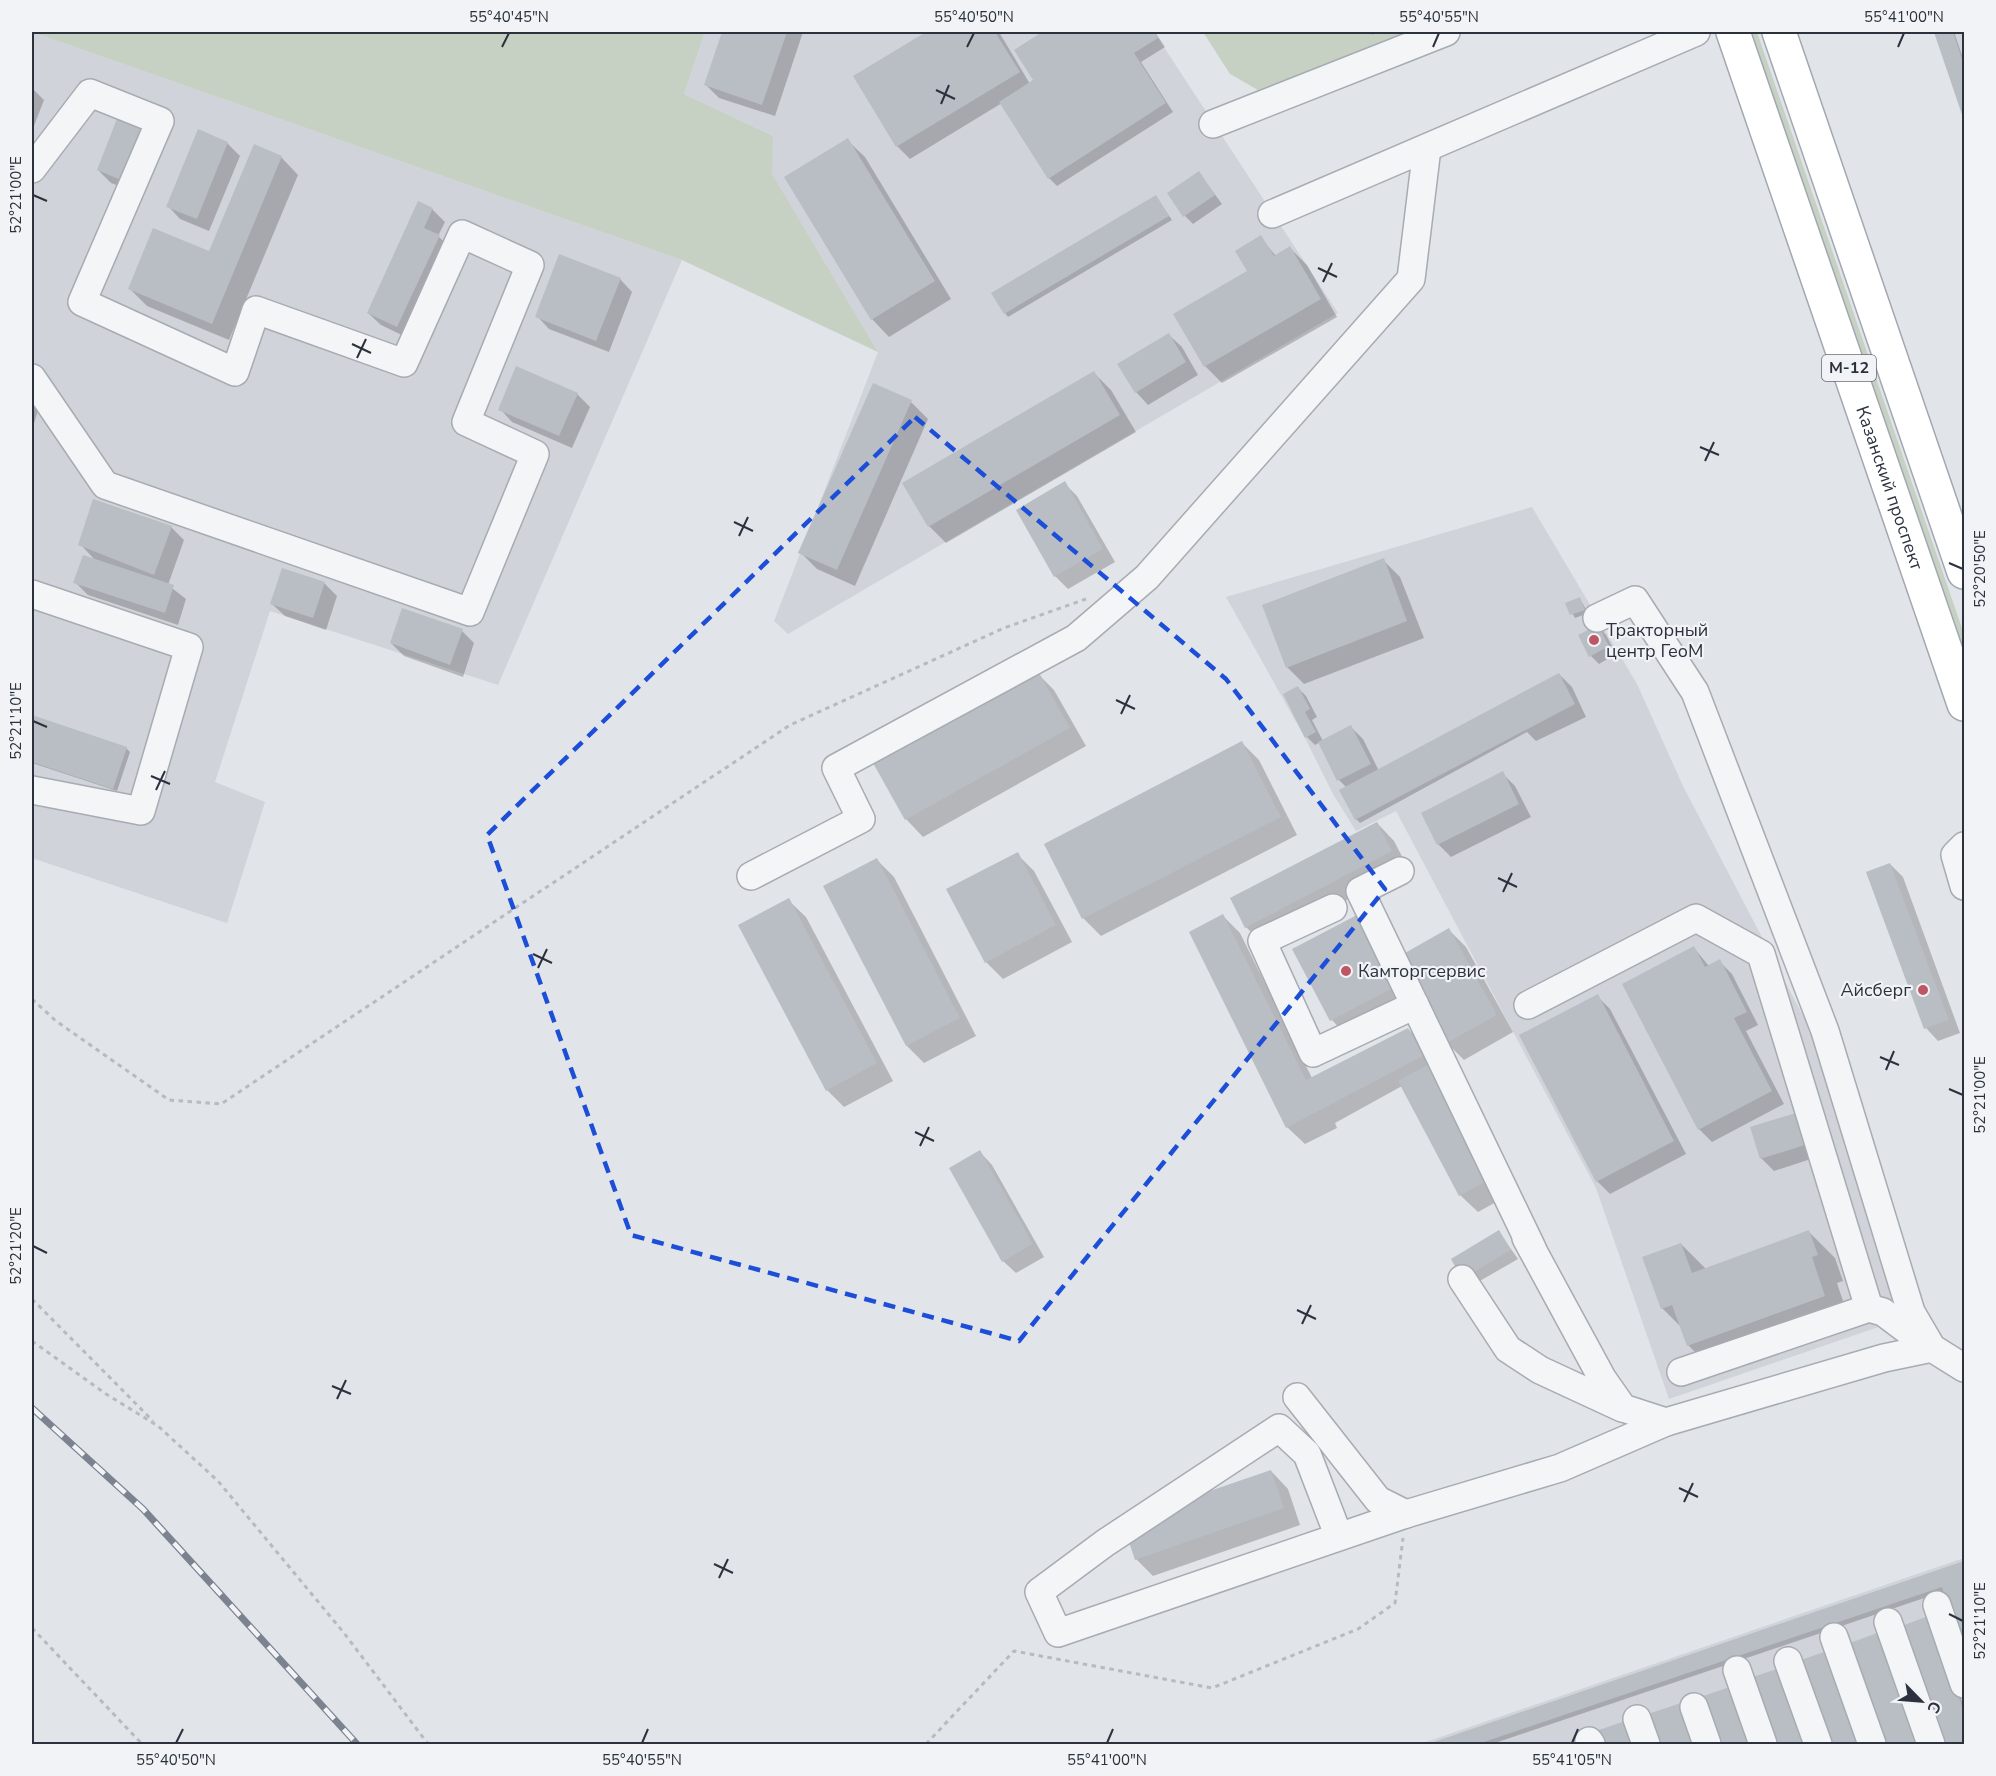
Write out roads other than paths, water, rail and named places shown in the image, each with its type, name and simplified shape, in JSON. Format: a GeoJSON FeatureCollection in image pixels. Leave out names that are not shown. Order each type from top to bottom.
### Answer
{"type":"FeatureCollection","features":[{"type":"Feature","properties":{"kind":"main road","name":"Казанский проспект"},"geometry":{"type":"LineString","coordinates":[[1732,32],[1965,705]]}},
{"type":"Feature","properties":{"kind":"main road","name":"М-12"},"geometry":{"type":"LineString","coordinates":[[1779,32],[1965,572]]}},
{"type":"Feature","properties":{"kind":"lane"},"geometry":{"type":"LineString","coordinates":[[1213,124],[1446,32]]}},
{"type":"Feature","properties":{"kind":"lane"},"geometry":{"type":"LineString","coordinates":[[1272,214],[1696,32]]}},
{"type":"Feature","properties":{"kind":"lane"},"geometry":{"type":"LineString","coordinates":[[32,169],[90,93],[160,121],[82,302],[235,372],[256,310],[405,363],[462,234],[530,265],[465,422],[535,454],[470,612],[105,485],[32,378]]}},
{"type":"Feature","properties":{"kind":"lane"},"geometry":{"type":"LineString","coordinates":[[751,876],[861,819],[836,768],[1076,638],[1147,577],[1411,279],[1427,148]]}},
{"type":"Feature","properties":{"kind":"lane"},"geometry":{"type":"LineString","coordinates":[[32,594],[189,647],[141,811],[32,790]]}},
{"type":"Feature","properties":{"kind":"lane"},"geometry":{"type":"LineString","coordinates":[[1598,618],[1635,600],[1695,692],[1826,1031],[1911,1312],[1932,1348]]}},
{"type":"Feature","properties":{"kind":"lane"},"geometry":{"type":"LineString","coordinates":[[1965,846],[1955,855],[1965,886]]}},
{"type":"Feature","properties":{"kind":"lane"},"geometry":{"type":"LineString","coordinates":[[1400,871],[1360,891],[1528,1243],[1602,1378],[1623,1408]]}},
{"type":"Feature","properties":{"kind":"lane"},"geometry":{"type":"LineString","coordinates":[[1333,908],[1262,941],[1312,1053],[1414,1005]]}},
{"type":"Feature","properties":{"kind":"lane"},"geometry":{"type":"LineString","coordinates":[[1528,1005],[1696,918],[1761,954],[1869,1308]]}},
{"type":"Feature","properties":{"kind":"lane"},"geometry":{"type":"LineString","coordinates":[[1462,1279],[1508,1348],[1540,1370],[1623,1408],[1666,1422]]}},
{"type":"Feature","properties":{"kind":"lane"},"geometry":{"type":"LineString","coordinates":[[1681,1372],[1869,1308],[1883,1312],[1932,1348],[1965,1368]]}},
{"type":"Feature","properties":{"kind":"lane"},"geometry":{"type":"LineString","coordinates":[[1339,1537],[1307,1454],[1280,1428],[1105,1543],[1039,1592],[1058,1633],[1339,1537],[1406,1514],[1560,1468],[1666,1422],[1884,1358],[1932,1348]]}},
{"type":"Feature","properties":{"kind":"lane"},"geometry":{"type":"LineString","coordinates":[[1297,1397],[1378,1500],[1406,1514]]}},
{"type":"Feature","properties":{"kind":"lane"},"geometry":{"type":"LineString","coordinates":[[1937,1605],[1965,1684]]}},
{"type":"Feature","properties":{"kind":"lane"},"geometry":{"type":"LineString","coordinates":[[1888,1622],[1931,1744]]}},
{"type":"Feature","properties":{"kind":"lane"},"geometry":{"type":"LineString","coordinates":[[1834,1637],[1872,1744]]}},
{"type":"Feature","properties":{"kind":"lane"},"geometry":{"type":"LineString","coordinates":[[1788,1661],[1818,1744]]}},
{"type":"Feature","properties":{"kind":"lane"},"geometry":{"type":"LineString","coordinates":[[1737,1670],[1763,1744]]}},
{"type":"Feature","properties":{"kind":"lane"},"geometry":{"type":"LineString","coordinates":[[1694,1707],[1707,1744]]}},
{"type":"Feature","properties":{"kind":"lane"},"geometry":{"type":"LineString","coordinates":[[1637,1719],[1646,1744]]}},
{"type":"Feature","properties":{"kind":"railway"},"geometry":{"type":"LineString","coordinates":[[32,1408],[143,1509],[357,1744]]}},
{"type":"Feature","properties":{"kind":"place","name":"Тракторный центр ГеоМ"},"geometry":{"type":"Point","coordinates":[1594,640]}},
{"type":"Feature","properties":{"kind":"place","name":"Камторгсервис"},"geometry":{"type":"Point","coordinates":[1346,971]}},
{"type":"Feature","properties":{"kind":"place","name":"Айсберг"},"geometry":{"type":"Point","coordinates":[1923,990]}}]}
